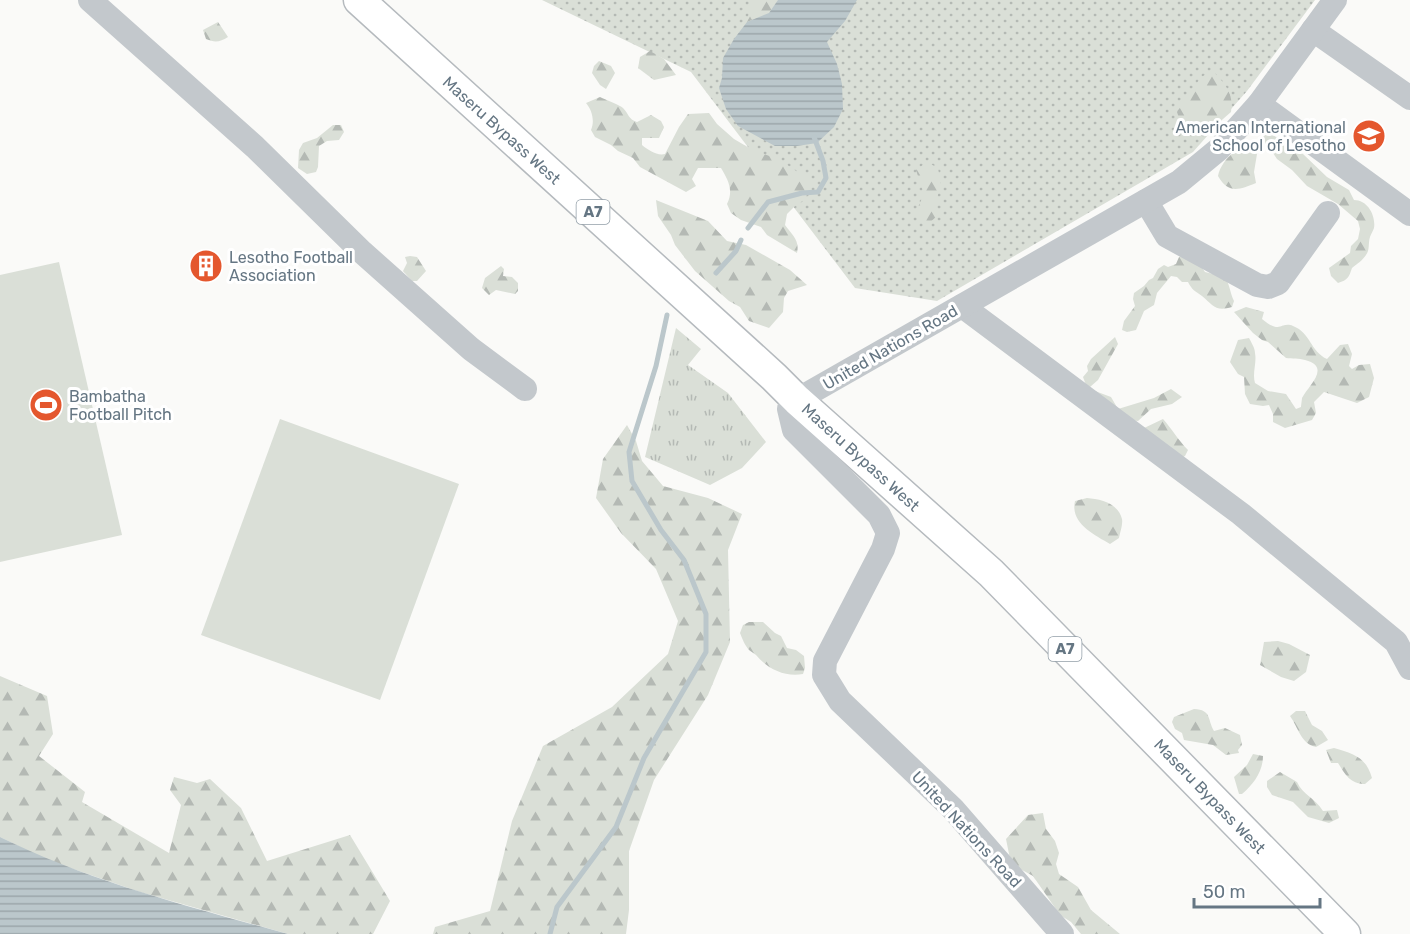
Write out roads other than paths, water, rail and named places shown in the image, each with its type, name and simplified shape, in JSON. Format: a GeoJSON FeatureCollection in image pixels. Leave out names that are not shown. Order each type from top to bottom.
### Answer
{"type":"FeatureCollection","features":[{"type":"Feature","properties":{"kind":"main road","name":"Maseru Bypass West"},"geometry":{"type":"LineString","coordinates":[[358,0],[774,376],[797,400],[991,573],[1345,934]]}},
{"type":"Feature","properties":{"kind":"street"},"geometry":{"type":"LineString","coordinates":[[90,0],[255,147],[362,252],[471,348],[525,389]]}},
{"type":"Feature","properties":{"kind":"street","name":"United Nations Road"},"geometry":{"type":"LineString","coordinates":[[1062,934],[953,809],[840,701],[824,675],[825,661],[879,559],[888,533],[879,515],[794,430],[789,409],[797,400],[1179,182],[1219,148],[1258,104],[1335,0]]}},
{"type":"Feature","properties":{"kind":"street"},"geometry":{"type":"LineString","coordinates":[[1313,30],[1410,98]]}},
{"type":"Feature","properties":{"kind":"street"},"geometry":{"type":"LineString","coordinates":[[1258,104],[1410,214]]}},
{"type":"Feature","properties":{"kind":"street"},"geometry":{"type":"LineString","coordinates":[[1146,201],[1167,236],[1257,285],[1268,287],[1278,283],[1328,213]]}},
{"type":"Feature","properties":{"kind":"street"},"geometry":{"type":"LineString","coordinates":[[962,306],[1241,514],[1396,642],[1410,668]]}},
{"type":"Feature","properties":{"kind":"waterway"},"geometry":{"type":"LineString","coordinates":[[748,228],[768,202],[802,193],[818,192],[826,178],[823,161],[814,137]]}},
{"type":"Feature","properties":{"kind":"waterway"},"geometry":{"type":"LineString","coordinates":[[716,273],[736,251],[741,240]]}},
{"type":"Feature","properties":{"kind":"waterway"},"geometry":{"type":"LineString","coordinates":[[550,934],[557,907],[616,827],[644,758],[706,652],[706,614],[684,560],[661,530],[632,481],[629,452],[656,366],[667,315]]}},
{"type":"Feature","properties":{"kind":"place","name":"American International School of Lesotho"},"geometry":{"type":"Point","coordinates":[1369,136]}},
{"type":"Feature","properties":{"kind":"place","name":"Lesotho Football Association"},"geometry":{"type":"Point","coordinates":[206,266]}},
{"type":"Feature","properties":{"kind":"place","name":"Bambatha Football Pitch"},"geometry":{"type":"Point","coordinates":[46,405]}}]}
